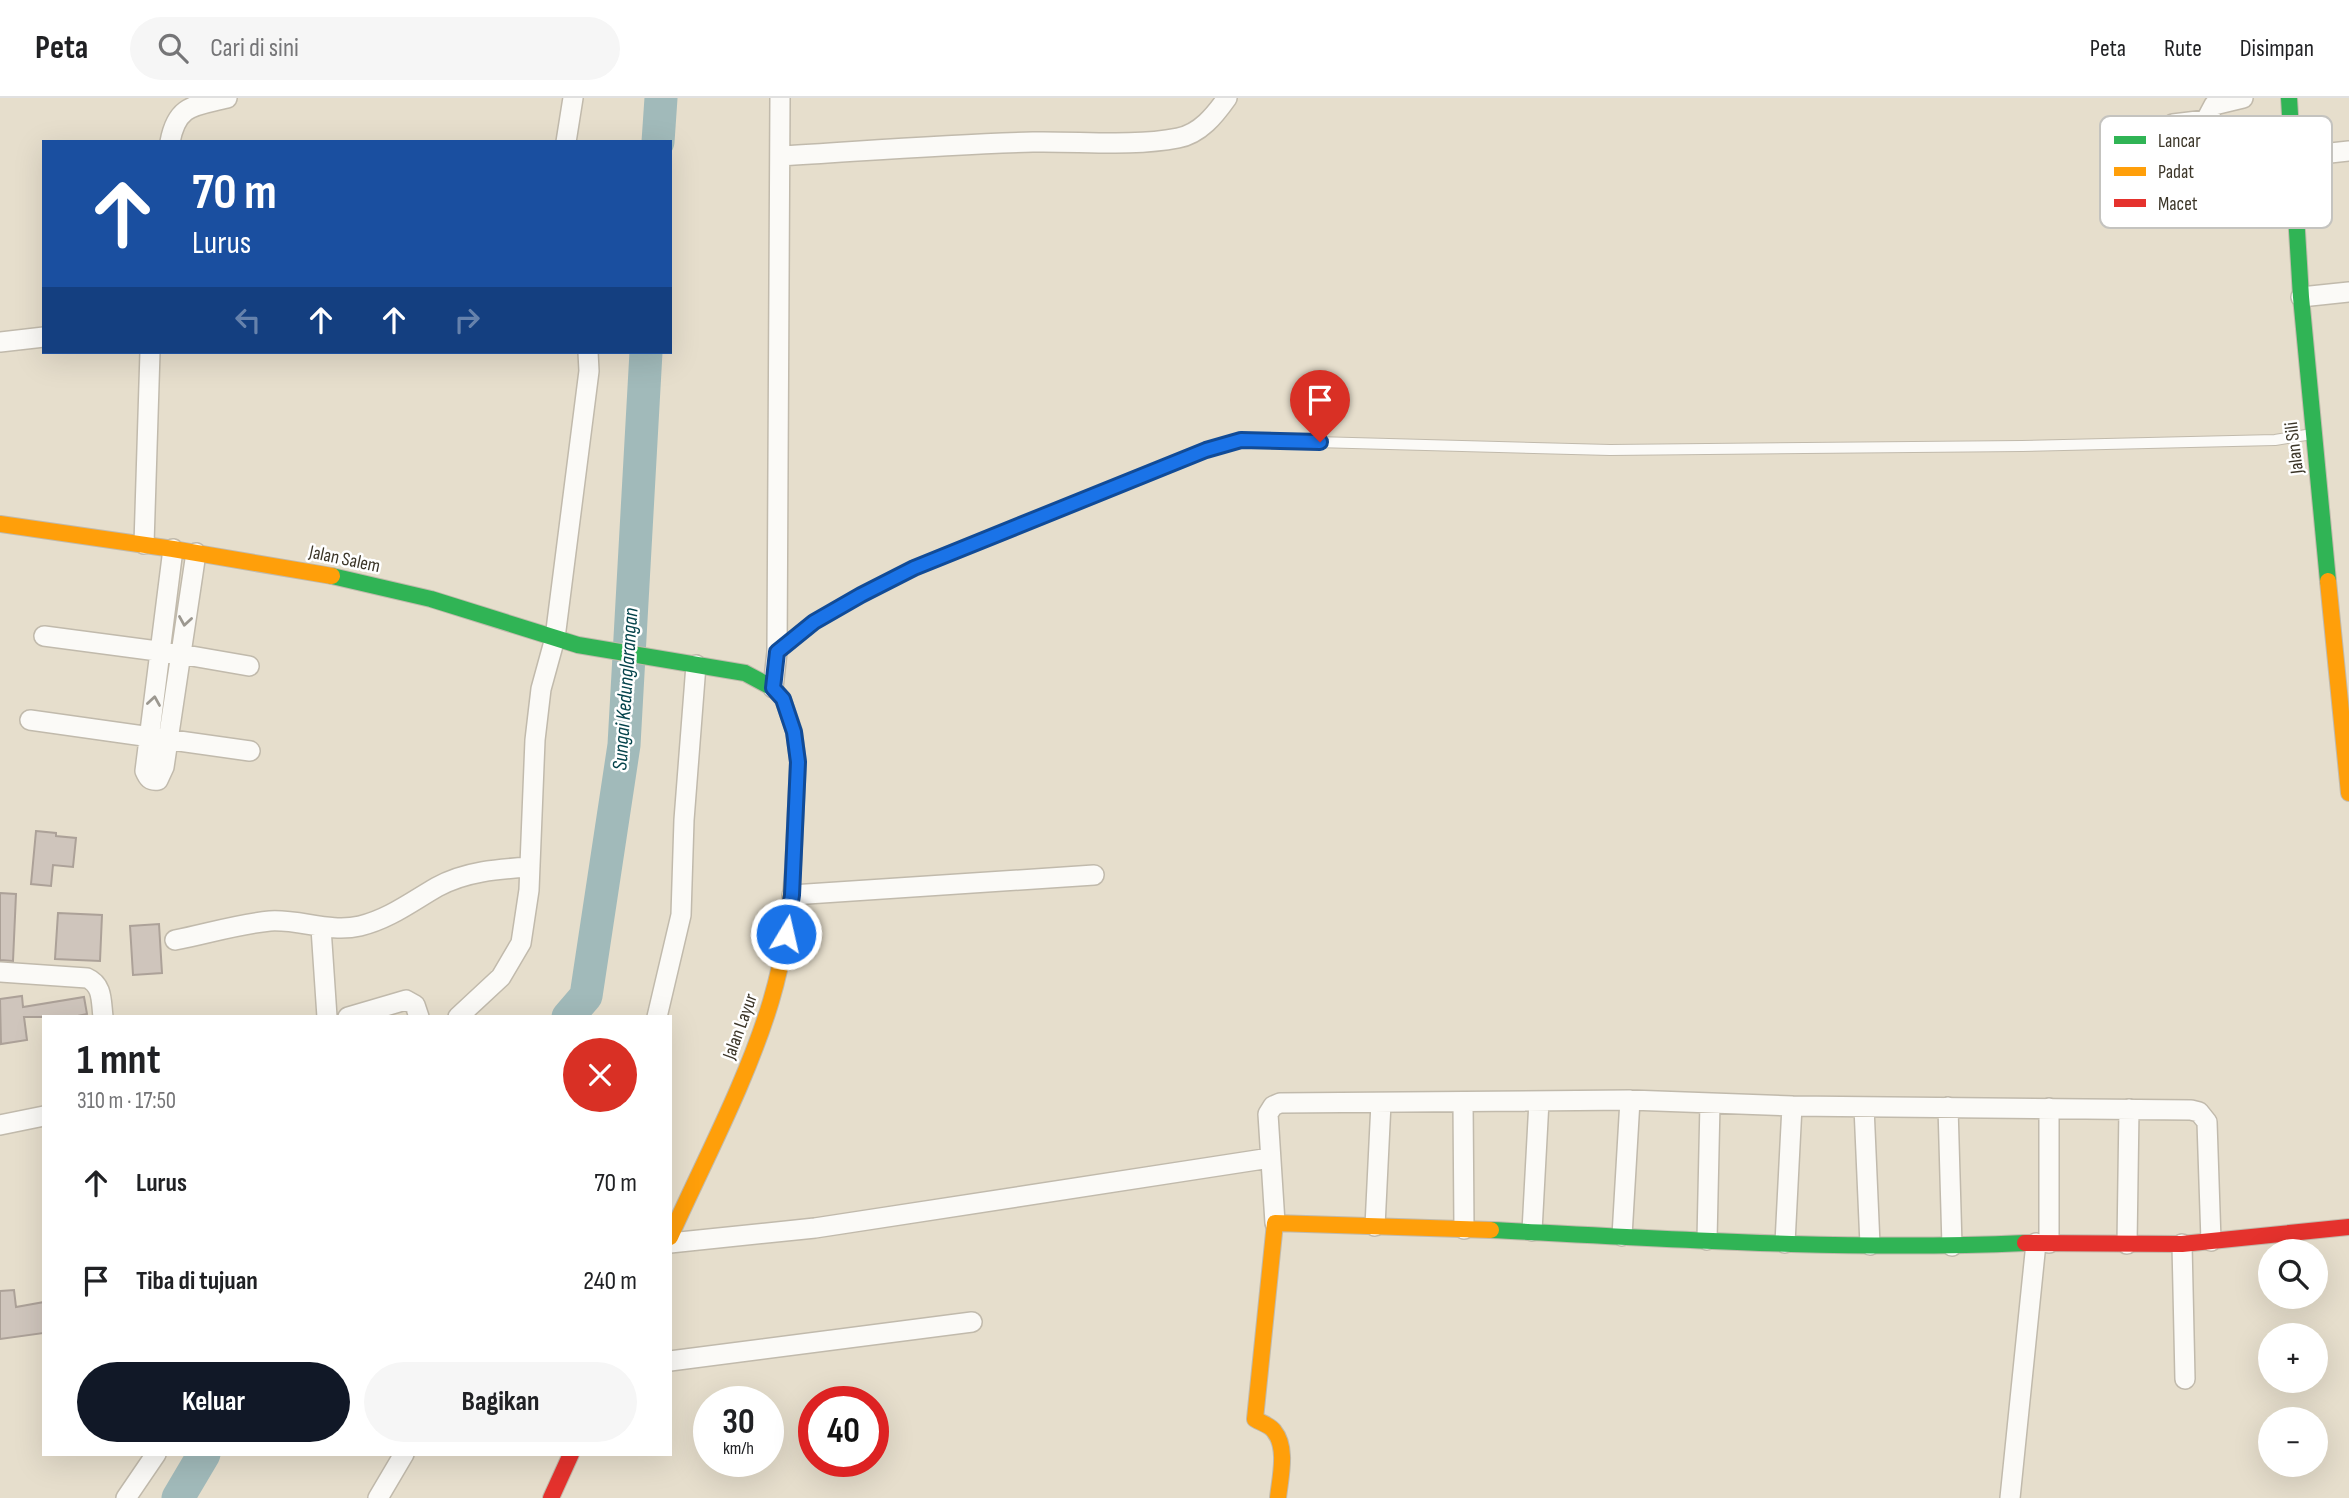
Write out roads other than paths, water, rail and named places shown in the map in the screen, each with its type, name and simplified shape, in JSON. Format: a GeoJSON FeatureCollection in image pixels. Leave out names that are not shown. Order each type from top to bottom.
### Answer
{"type":"FeatureCollection","features":[{"type":"Feature","properties":{"kind":"street"},"geometry":{"type":"LineString","coordinates":[[170,140],[173,125],[186,109],[227,98]]}},
{"type":"Feature","properties":{"kind":"street"},"geometry":{"type":"LineString","coordinates":[[566,140],[573,98]]}},
{"type":"Feature","properties":{"kind":"street"},"geometry":{"type":"LineString","coordinates":[[773,688],[777,652],[780,98]]}},
{"type":"Feature","properties":{"kind":"street"},"geometry":{"type":"LineString","coordinates":[[781,156],[1033,142],[1105,143],[1179,138],[1200,128],[1214,116],[1227,98]]}},
{"type":"Feature","properties":{"kind":"street"},"geometry":{"type":"LineString","coordinates":[[2208,116],[2214,105],[2243,98]]}},
{"type":"Feature","properties":{"kind":"street","name":"Jalan Sili"},"geometry":{"type":"LineString","coordinates":[[2289,98],[2291,116]]}},
{"type":"Feature","properties":{"kind":"street","name":"Jalan Sili"},"geometry":{"type":"LineString","coordinates":[[2298,228],[2313,433],[2349,793]]}},
{"type":"Feature","properties":{"kind":"street"},"geometry":{"type":"LineString","coordinates":[[2301,297],[2349,292]]}},
{"type":"Feature","properties":{"kind":"street"},"geometry":{"type":"LineString","coordinates":[[0,342],[42,337]]}},
{"type":"Feature","properties":{"kind":"street"},"geometry":{"type":"LineString","coordinates":[[144,544],[150,354]]}},
{"type":"Feature","properties":{"kind":"street"},"geometry":{"type":"LineString","coordinates":[[460,1015],[501,977],[522,943],[530,890],[535,740],[541,688],[555,638],[589,371],[588,354]]}},
{"type":"Feature","properties":{"kind":"street","name":"Jalan Salem"},"geometry":{"type":"LineString","coordinates":[[0,524],[320,573],[418,596],[578,645],[745,673],[773,688]]}},
{"type":"Feature","properties":{"kind":"street"},"geometry":{"type":"LineString","coordinates":[[171,653],[173,549]]}},
{"type":"Feature","properties":{"kind":"street"},"geometry":{"type":"LineString","coordinates":[[158,738],[171,653],[196,553]]}},
{"type":"Feature","properties":{"kind":"street"},"geometry":{"type":"LineString","coordinates":[[44,636],[248,666]]}},
{"type":"Feature","properties":{"kind":"street"},"geometry":{"type":"LineString","coordinates":[[657,1015],[681,915],[684,820],[696,665]]}},
{"type":"Feature","properties":{"kind":"street","name":"Jalan Layur"},"geometry":{"type":"LineString","coordinates":[[672,1233],[757,1044],[783,953],[792,895],[798,762],[794,732],[783,699],[773,688]]}},
{"type":"Feature","properties":{"kind":"street"},"geometry":{"type":"LineString","coordinates":[[30,720],[250,751]]}},
{"type":"Feature","properties":{"kind":"street"},"geometry":{"type":"LineString","coordinates":[[175,940],[270,921],[321,928],[360,926],[388,917],[438,887],[487,870],[530,867]]}},
{"type":"Feature","properties":{"kind":"street"},"geometry":{"type":"LineString","coordinates":[[792,895],[1094,875]]}},
{"type":"Feature","properties":{"kind":"street"},"geometry":{"type":"LineString","coordinates":[[321,928],[327,1015]]}},
{"type":"Feature","properties":{"kind":"street"},"geometry":{"type":"LineString","coordinates":[[0,972],[65,976],[95,981],[99,987],[103,1015]]}},
{"type":"Feature","properties":{"kind":"street"},"geometry":{"type":"LineString","coordinates":[[355,1015],[406,1000],[415,1005],[418,1015]]}},
{"type":"Feature","properties":{"kind":"street"},"geometry":{"type":"LineString","coordinates":[[1622,1236],[1630,1100]]}},
{"type":"Feature","properties":{"kind":"street"},"geometry":{"type":"LineString","coordinates":[[1278,1498],[1278,1436],[1272,1427],[1255,1419],[1255,1409],[1275,1223],[1268,1114],[1273,1106],[1280,1103],[1630,1100],[1792,1106],[2191,1110],[2204,1117],[2207,1128],[2211,1241]]}},
{"type":"Feature","properties":{"kind":"street"},"geometry":{"type":"LineString","coordinates":[[1532,1231],[1539,1101]]}},
{"type":"Feature","properties":{"kind":"street"},"geometry":{"type":"LineString","coordinates":[[1464,1102],[1464,1228]]}},
{"type":"Feature","properties":{"kind":"street"},"geometry":{"type":"LineString","coordinates":[[1375,1226],[1381,1103]]}},
{"type":"Feature","properties":{"kind":"street"},"geometry":{"type":"LineString","coordinates":[[1707,1240],[1710,1103]]}},
{"type":"Feature","properties":{"kind":"street"},"geometry":{"type":"LineString","coordinates":[[1785,1243],[1792,1106]]}},
{"type":"Feature","properties":{"kind":"street"},"geometry":{"type":"LineString","coordinates":[[1864,1107],[1870,1245]]}},
{"type":"Feature","properties":{"kind":"street"},"geometry":{"type":"LineString","coordinates":[[1948,1107],[1952,1246]]}},
{"type":"Feature","properties":{"kind":"street"},"geometry":{"type":"LineString","coordinates":[[2010,1498],[2043,1243],[2045,1108]]}},
{"type":"Feature","properties":{"kind":"street"},"geometry":{"type":"LineString","coordinates":[[2127,1244],[2129,1109]]}},
{"type":"Feature","properties":{"kind":"street"},"geometry":{"type":"LineString","coordinates":[[0,1125],[42,1116]]}},
{"type":"Feature","properties":{"kind":"street"},"geometry":{"type":"LineString","coordinates":[[672,1243],[815,1228],[1270,1158]]}},
{"type":"Feature","properties":{"kind":"street"},"geometry":{"type":"LineString","coordinates":[[1275,1223],[1464,1228],[1785,1243],[1952,1246],[2043,1243],[2182,1244],[2349,1227]]}},
{"type":"Feature","properties":{"kind":"street"},"geometry":{"type":"LineString","coordinates":[[2182,1244],[2185,1379]]}},
{"type":"Feature","properties":{"kind":"street"},"geometry":{"type":"LineString","coordinates":[[672,1361],[972,1322]]}},
{"type":"Feature","properties":{"kind":"street"},"geometry":{"type":"LineString","coordinates":[[126,1498],[155,1456]]}},
{"type":"Feature","properties":{"kind":"street"},"geometry":{"type":"LineString","coordinates":[[378,1498],[403,1456]]}},
{"type":"Feature","properties":{"kind":"street"},"geometry":{"type":"LineString","coordinates":[[551,1498],[570,1456]]}},
{"type":"Feature","properties":{"kind":"lane"},"geometry":{"type":"LineString","coordinates":[[777,652],[814,622],[914,568],[1206,450],[1241,440],[1609,450],[2022,446],[2276,440],[2313,433]]}},
{"type":"Feature","properties":{"kind":"waterway","name":"Sungai Kedunglarangan"},"geometry":{"type":"LineString","coordinates":[[658,140],[661,98]]}},
{"type":"Feature","properties":{"kind":"waterway","name":"Sungai Kedunglarangan"},"geometry":{"type":"LineString","coordinates":[[570,1015],[586,996],[624,745],[646,354]]}},
{"type":"Feature","properties":{"kind":"waterway","name":"Sungai Kedunglarangan"},"geometry":{"type":"LineString","coordinates":[[178,1498],[203,1456]]}}]}
